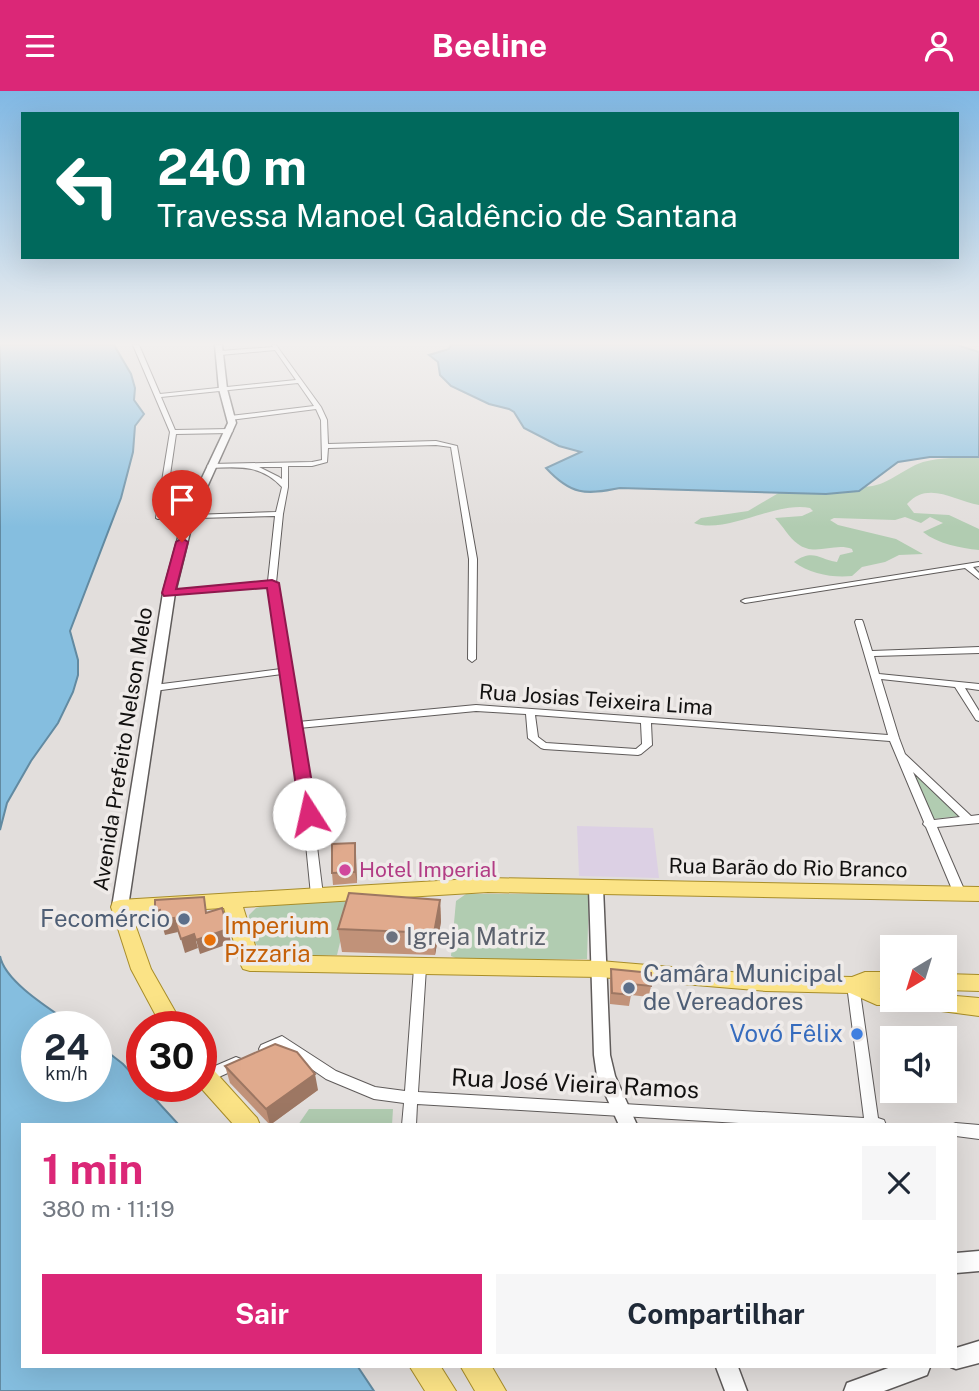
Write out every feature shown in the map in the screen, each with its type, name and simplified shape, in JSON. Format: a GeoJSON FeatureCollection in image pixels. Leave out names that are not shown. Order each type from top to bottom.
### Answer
{"type":"FeatureCollection","features":[{"type":"Feature","properties":{"kind":"main road"},"geometry":{"type":"LineString","coordinates":[[227,406],[230,431]]}},
{"type":"Feature","properties":{"kind":"main road","name":"Avenida Prefeito Nelson Melo"},"geometry":{"type":"LineString","coordinates":[[120,907],[169,593],[189,516],[230,431]]}},
{"type":"Feature","properties":{"kind":"main road","name":"Rua Barão do Rio Branco"},"geometry":{"type":"LineString","coordinates":[[120,907],[488,885],[969,894]]}},
{"type":"Feature","properties":{"kind":"main road"},"geometry":{"type":"LineString","coordinates":[[231,899],[250,963],[600,969],[766,983],[853,985],[865,980],[880,980]]}},
{"type":"Feature","properties":{"kind":"main road"},"geometry":{"type":"LineString","coordinates":[[120,907],[128,940],[149,990],[163,1011]]}},
{"type":"Feature","properties":{"kind":"main road"},"geometry":{"type":"LineString","coordinates":[[957,982],[979,983]]}},
{"type":"Feature","properties":{"kind":"main road"},"geometry":{"type":"LineString","coordinates":[[853,985],[880,997]]}},
{"type":"Feature","properties":{"kind":"main road"},"geometry":{"type":"LineString","coordinates":[[957,1005],[979,1007]]}},
{"type":"Feature","properties":{"kind":"main road"},"geometry":{"type":"LineString","coordinates":[[217,1090],[246,1123]]}},
{"type":"Feature","properties":{"kind":"main road"},"geometry":{"type":"LineString","coordinates":[[425,1368],[442,1391]]}},
{"type":"Feature","properties":{"kind":"main road"},"geometry":{"type":"LineString","coordinates":[[476,1368],[492,1391]]}},
{"type":"Feature","properties":{"kind":"street"},"geometry":{"type":"LineString","coordinates":[[163,406],[173,432],[160,518],[279,514]]}},
{"type":"Feature","properties":{"kind":"street"},"geometry":{"type":"LineString","coordinates":[[211,466],[325,461],[324,420],[318,407],[230,418]]}},
{"type":"Feature","properties":{"kind":"street"},"geometry":{"type":"LineString","coordinates":[[173,432],[230,431]]}},
{"type":"Feature","properties":{"kind":"street"},"geometry":{"type":"LineString","coordinates":[[325,446],[436,443],[454,446],[473,559],[472,659]]}},
{"type":"Feature","properties":{"kind":"street"},"geometry":{"type":"LineString","coordinates":[[285,464],[285,487],[279,514],[272,583],[295,725],[317,895]]}},
{"type":"Feature","properties":{"kind":"street"},"geometry":{"type":"LineString","coordinates":[[250,465],[268,472],[285,487]]}},
{"type":"Feature","properties":{"kind":"street"},"geometry":{"type":"LineString","coordinates":[[746,601],[979,564]]}},
{"type":"Feature","properties":{"kind":"street"},"geometry":{"type":"LineString","coordinates":[[967,566],[979,577]]}},
{"type":"Feature","properties":{"kind":"street"},"geometry":{"type":"LineString","coordinates":[[169,593],[272,583]]}},
{"type":"Feature","properties":{"kind":"street"},"geometry":{"type":"LineString","coordinates":[[859,622],[900,753],[929,824],[969,894]]}},
{"type":"Feature","properties":{"kind":"street"},"geometry":{"type":"LineString","coordinates":[[869,654],[979,650]]}},
{"type":"Feature","properties":{"kind":"street"},"geometry":{"type":"LineString","coordinates":[[154,688],[286,671]]}},
{"type":"Feature","properties":{"kind":"street"},"geometry":{"type":"LineString","coordinates":[[876,677],[979,687]]}},
{"type":"Feature","properties":{"kind":"street"},"geometry":{"type":"LineString","coordinates":[[958,685],[979,718]]}},
{"type":"Feature","properties":{"kind":"street","name":"Rua Josias Teixeira Lima"},"geometry":{"type":"LineString","coordinates":[[295,725],[476,708],[894,738]]}},
{"type":"Feature","properties":{"kind":"street"},"geometry":{"type":"LineString","coordinates":[[530,712],[533,738],[539,745],[638,751],[645,748],[646,720]]}},
{"type":"Feature","properties":{"kind":"street"},"geometry":{"type":"LineString","coordinates":[[900,753],[974,819]]}},
{"type":"Feature","properties":{"kind":"street"},"geometry":{"type":"LineString","coordinates":[[929,824],[974,819]]}},
{"type":"Feature","properties":{"kind":"street"},"geometry":{"type":"LineString","coordinates":[[596,887],[602,1055],[606,1076],[627,1123]]}},
{"type":"Feature","properties":{"kind":"street"},"geometry":{"type":"LineString","coordinates":[[409,1123],[421,968]]}},
{"type":"Feature","properties":{"kind":"street"},"geometry":{"type":"LineString","coordinates":[[853,985],[872,1123]]}},
{"type":"Feature","properties":{"kind":"street","name":"Rua José Vieira Ramos"},"geometry":{"type":"LineString","coordinates":[[217,1068],[282,1042],[331,1075],[374,1093],[412,1098],[841,1123]]}},
{"type":"Feature","properties":{"kind":"street"},"geometry":{"type":"LineString","coordinates":[[957,1130],[979,1132]]}},
{"type":"Feature","properties":{"kind":"street"},"geometry":{"type":"LineString","coordinates":[[957,1263],[979,1261]]}},
{"type":"Feature","properties":{"kind":"street"},"geometry":{"type":"LineString","coordinates":[[957,1358],[979,1352]]}},
{"type":"Feature","properties":{"kind":"street"},"geometry":{"type":"LineString","coordinates":[[727,1368],[736,1391]]}},
{"type":"Feature","properties":{"kind":"street"},"geometry":{"type":"LineString","coordinates":[[855,1391],[916,1368]]}},
{"type":"Feature","properties":{"kind":"shaded area"},"geometry":{"type":"Polygon","coordinates":[[[577,826],[653,828],[659,878],[579,876],[577,826]]]}},
{"type":"Feature","properties":{"kind":"green space"},"geometry":{"type":"Polygon","coordinates":[[[979,457],[979,505],[933,493],[924,493],[907,504],[914,513],[949,515],[979,529],[979,550],[950,545],[923,532],[943,523],[930,517],[921,523],[905,517],[895,520],[834,518],[830,520],[838,525],[896,539],[923,554],[899,555],[885,562],[862,567],[852,576],[837,576],[814,572],[794,562],[812,555],[837,562],[840,555],[853,552],[852,549],[804,548],[791,538],[775,518],[802,516],[813,511],[810,508],[782,509],[720,525],[694,523],[701,518],[748,511],[782,491],[866,487],[883,483],[923,462],[944,458],[979,457]]]}},
{"type":"Feature","properties":{"kind":"green space"},"geometry":{"type":"Polygon","coordinates":[[[909,766],[960,816],[932,819],[909,766]]]}},
{"type":"Feature","properties":{"kind":"green space"},"geometry":{"type":"Polygon","coordinates":[[[466,894],[589,894],[587,959],[458,959],[451,956],[456,901],[466,894]]]}},
{"type":"Feature","properties":{"kind":"green space"},"geometry":{"type":"Polygon","coordinates":[[[350,901],[337,955],[278,956],[266,952],[256,944],[250,933],[249,915],[256,908],[267,905],[350,901]]]}},
{"type":"Feature","properties":{"kind":"green space"},"geometry":{"type":"Polygon","coordinates":[[[309,1109],[393,1109],[392,1123],[299,1123],[309,1109]]]}},
{"type":"Feature","properties":{"kind":"water"},"geometry":{"type":"Polygon","coordinates":[[[0,406],[138,406],[144,414],[135,426],[133,452],[121,498],[70,631],[78,660],[78,675],[73,692],[58,723],[31,761],[7,803],[0,830],[0,406]]]}},
{"type":"Feature","properties":{"kind":"water"},"geometry":{"type":"Polygon","coordinates":[[[496,406],[979,406],[979,457],[930,457],[898,462],[859,491],[826,494],[620,488],[588,492],[571,488],[546,468],[581,452],[559,446],[524,428],[509,409],[496,406]]]}},
{"type":"Feature","properties":{"kind":"water"},"geometry":{"type":"Polygon","coordinates":[[[0,956],[11,976],[53,1011],[21,1011],[21,1102],[112,1102],[112,1055],[126,1067],[126,1102],[158,1102],[177,1123],[21,1123],[21,1368],[359,1368],[374,1391],[0,1391],[0,956]]]}},
{"type":"Feature","properties":{"kind":"building"},"geometry":{"type":"Polygon","coordinates":[[[355,843],[355,872],[332,873],[332,844],[355,843]]]}},
{"type":"Feature","properties":{"kind":"building"},"geometry":{"type":"Polygon","coordinates":[[[349,893],[440,900],[434,933],[338,929],[349,893]]]}},
{"type":"Feature","properties":{"kind":"building"},"geometry":{"type":"Polygon","coordinates":[[[204,897],[206,913],[222,908],[228,929],[196,940],[194,934],[181,939],[174,918],[161,921],[160,910],[155,911],[155,900],[204,897]]]}},
{"type":"Feature","properties":{"kind":"building"},"geometry":{"type":"Polygon","coordinates":[[[611,969],[651,973],[651,986],[631,984],[631,995],[612,993],[611,969]]]}},
{"type":"Feature","properties":{"kind":"building"},"geometry":{"type":"Polygon","coordinates":[[[275,1044],[297,1052],[315,1074],[266,1109],[225,1066],[275,1044]]]}},
{"type":"Feature","properties":{"kind":"place","name":"Hotel Imperial"},"geometry":{"type":"Point","coordinates":[345,870]}},
{"type":"Feature","properties":{"kind":"place","name":"Fecomércio"},"geometry":{"type":"Point","coordinates":[184,919]}},
{"type":"Feature","properties":{"kind":"place","name":"Igreja Matriz"},"geometry":{"type":"Point","coordinates":[392,937]}},
{"type":"Feature","properties":{"kind":"place","name":"Imperium Pizzaria"},"geometry":{"type":"Point","coordinates":[210,940]}},
{"type":"Feature","properties":{"kind":"place","name":"Camâra Municipal de Vereadores"},"geometry":{"type":"Point","coordinates":[629,988]}},
{"type":"Feature","properties":{"kind":"place","name":"Vovó Fêlix"},"geometry":{"type":"Point","coordinates":[857,1034]}},
{"type":"Feature","properties":{"kind":"route"},"geometry":{"type":"LineString","coordinates":[[182,542],[169,593],[272,583],[309,814]]}}]}
